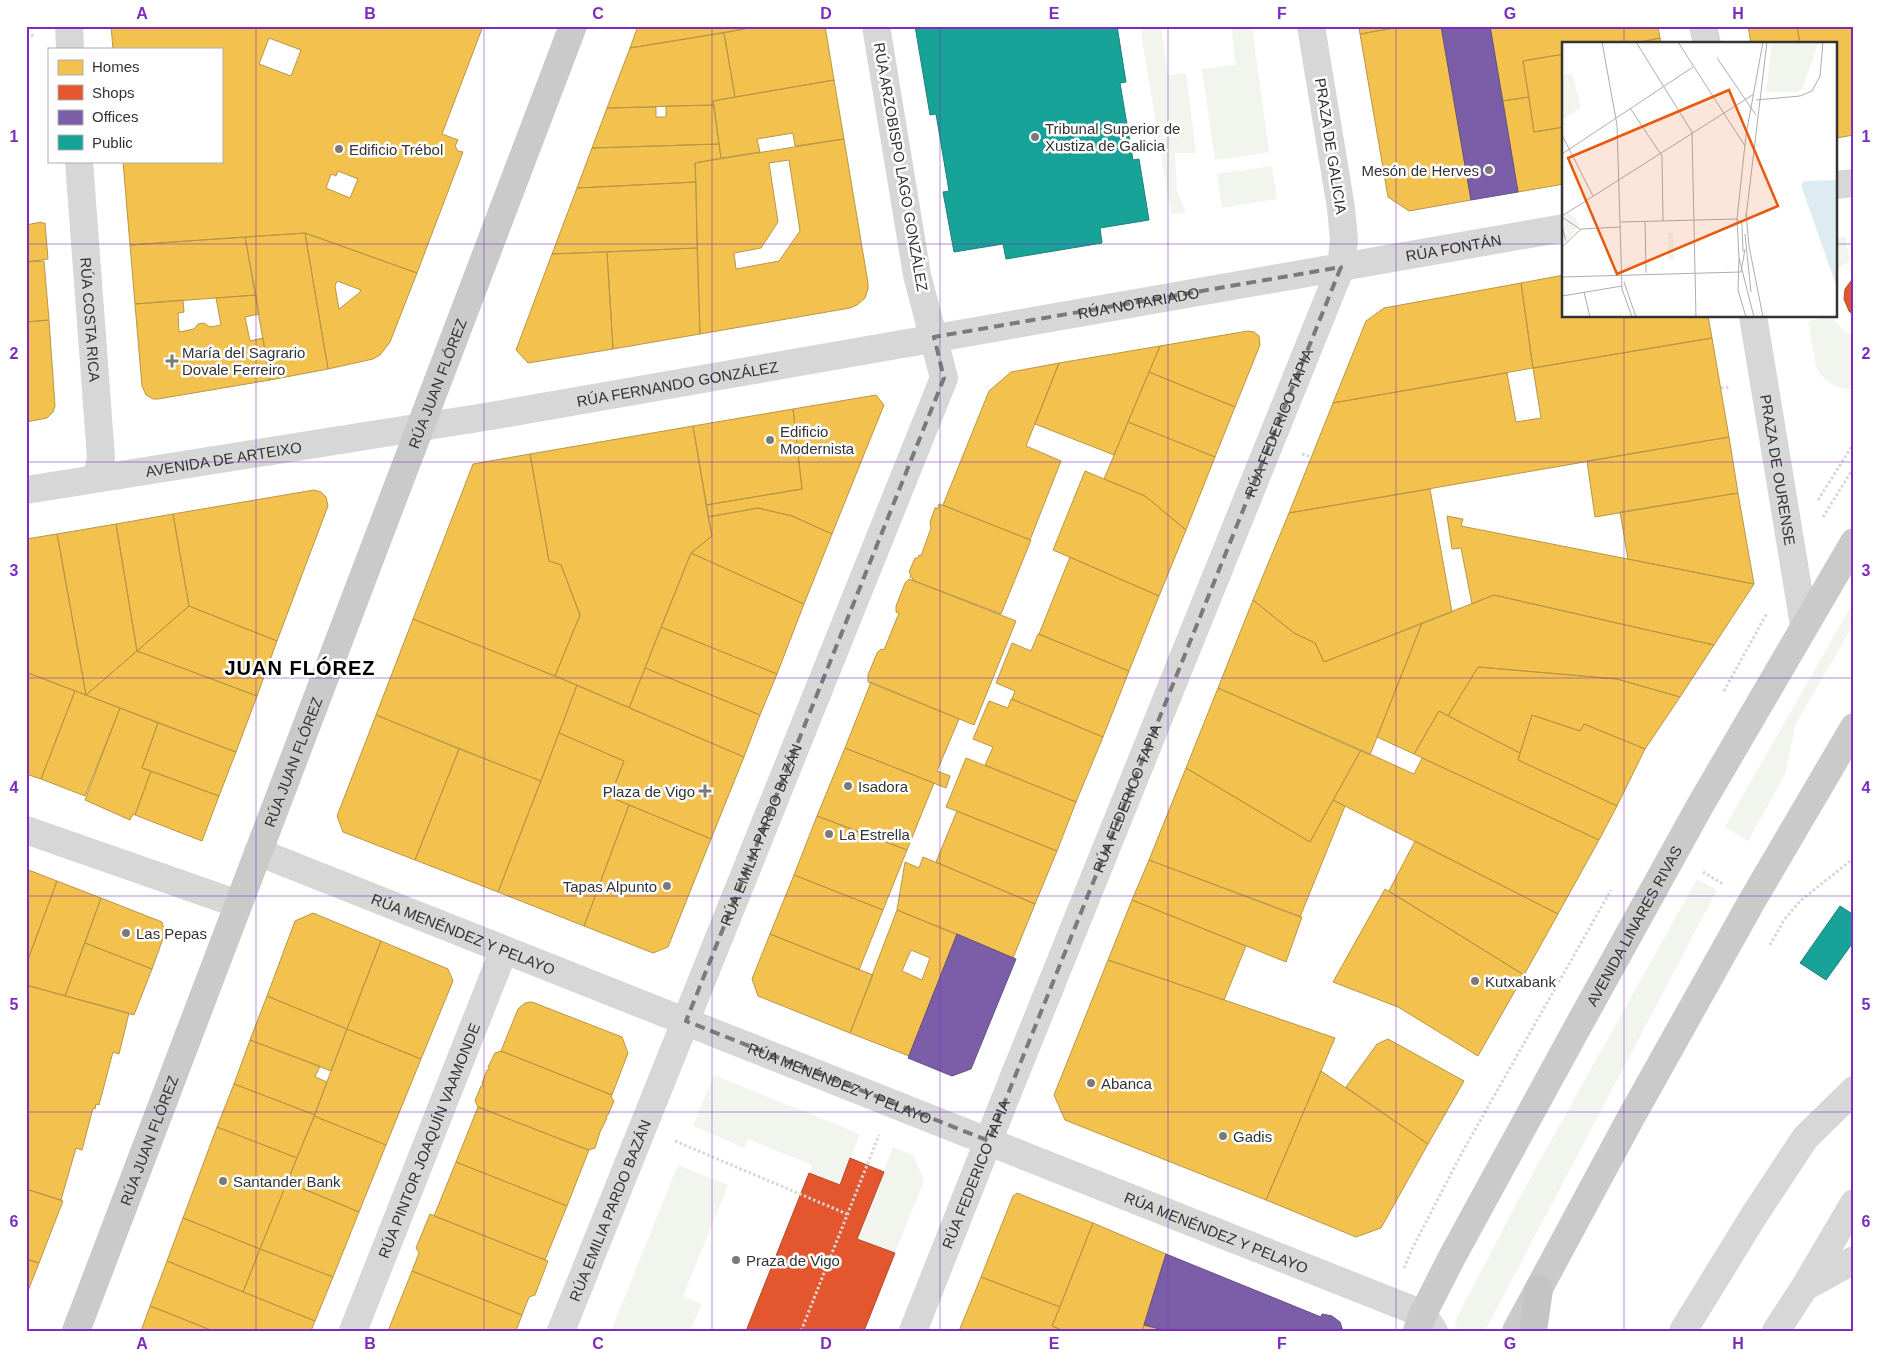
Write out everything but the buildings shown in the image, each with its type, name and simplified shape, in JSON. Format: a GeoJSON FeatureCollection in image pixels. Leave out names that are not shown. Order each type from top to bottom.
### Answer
{"type":"FeatureCollection","features":[{"type":"Feature","properties":{"kind":"highway"},"geometry":{"type":"LineString","coordinates":[[1533,1331],[1539,1289]]}},
{"type":"Feature","properties":{"kind":"main road","name":"RÚA JUAN FLÓREZ"},"geometry":{"type":"LineString","coordinates":[[76,1331],[572,26]]}},
{"type":"Feature","properties":{"kind":"main road","name":"AVENIDA LINARES RIVAS"},"geometry":{"type":"LineString","coordinates":[[1425,1325],[1452,1258],[1570,1039],[1804,625],[1854,542]]}},
{"type":"Feature","properties":{"kind":"main road"},"geometry":{"type":"LineString","coordinates":[[1516,1331],[1629,1121],[1752,902],[1854,727]]}},
{"type":"Feature","properties":{"kind":"street"},"geometry":{"type":"LineString","coordinates":[[68,26],[70,48]]}},
{"type":"Feature","properties":{"kind":"street","name":"RÚA ARZOBISPO LAGO GONZÁLEZ"},"geometry":{"type":"LineString","coordinates":[[876,26],[917,275],[934,337]]}},
{"type":"Feature","properties":{"kind":"street","name":"PRAZA DE GALICIA"},"geometry":{"type":"LineString","coordinates":[[1311,26],[1341,208],[1344,240],[1341,267]]}},
{"type":"Feature","properties":{"kind":"street"},"geometry":{"type":"LineString","coordinates":[[1703,26],[1706,42]]}},
{"type":"Feature","properties":{"kind":"street","name":"RÚA COSTA RICA"},"geometry":{"type":"LineString","coordinates":[[79,162],[102,458],[97,478]]}},
{"type":"Feature","properties":{"kind":"street"},"geometry":{"type":"LineString","coordinates":[[1838,185],[1854,183]]}},
{"type":"Feature","properties":{"kind":"street","name":"RÚA FONTÁN"},"geometry":{"type":"LineString","coordinates":[[1341,267],[1562,228]]}},
{"type":"Feature","properties":{"kind":"street","name":"RÚA NOTARIADO"},"geometry":{"type":"LineString","coordinates":[[934,337],[1341,267]]}},
{"type":"Feature","properties":{"kind":"street","name":"RÚA FEDERICO TAPIA"},"geometry":{"type":"LineString","coordinates":[[913,1331],[1341,267]]}},
{"type":"Feature","properties":{"kind":"street","name":"PRAZA DE OURENSE"},"geometry":{"type":"LineString","coordinates":[[1753,318],[1804,625]]}},
{"type":"Feature","properties":{"kind":"street","name":"RÚA FERNANDO GONZÁLEZ"},"geometry":{"type":"LineString","coordinates":[[420,427],[934,337]]}},
{"type":"Feature","properties":{"kind":"street","name":"RÚA EMILIA PARDO BAZÁN"},"geometry":{"type":"LineString","coordinates":[[561,1331],[944,378],[934,337]]}},
{"type":"Feature","properties":{"kind":"street","name":"AVENIDA DE ARTEIXO"},"geometry":{"type":"LineString","coordinates":[[26,490],[420,427]]}},
{"type":"Feature","properties":{"kind":"street"},"geometry":{"type":"LineString","coordinates":[[26,830],[238,904]]}},
{"type":"Feature","properties":{"kind":"street","name":"RÚA MENÉNDEZ Y PELAYO"},"geometry":{"type":"LineString","coordinates":[[258,852],[989,1141],[1425,1325]]}},
{"type":"Feature","properties":{"kind":"street","name":"RÚA PINTOR JOAQUÍN VAAMONDE"},"geometry":{"type":"LineString","coordinates":[[353,1331],[504,950]]}},
{"type":"Feature","properties":{"kind":"street"},"geometry":{"type":"LineString","coordinates":[[1683,1331],[1753,1217],[1805,1138],[1854,1090]]}},
{"type":"Feature","properties":{"kind":"street"},"geometry":{"type":"LineString","coordinates":[[1776,1331],[1804,1288],[1854,1203]]}},
{"type":"Feature","properties":{"kind":"street"},"geometry":{"type":"LineString","coordinates":[[1804,1288],[1854,1260]]}},
{"type":"Feature","properties":{"kind":"path"},"geometry":{"type":"LineString","coordinates":[[1721,388],[1732,386]]}},
{"type":"Feature","properties":{"kind":"path"},"geometry":{"type":"LineString","coordinates":[[1818,501],[1854,443]]}},
{"type":"Feature","properties":{"kind":"path"},"geometry":{"type":"LineString","coordinates":[[1301,454],[1311,457]]}},
{"type":"Feature","properties":{"kind":"path"},"geometry":{"type":"LineString","coordinates":[[1673,855],[1784,920]]}},
{"type":"Feature","properties":{"kind":"path"},"geometry":{"type":"LineString","coordinates":[[1800,900],[1854,858]]}},
{"type":"Feature","properties":{"kind":"path"},"geometry":{"type":"LineString","coordinates":[[643,1128],[847,1214]]}},
{"type":"Feature","properties":{"kind":"path"},"geometry":{"type":"LineString","coordinates":[[801,1331],[877,1140]]}},
{"type":"Feature","properties":{"kind":"highlighted area"},"geometry":{"type":"Polygon","coordinates":[[[1341,267],[1009,1089],[989,1141],[686,1021],[944,378],[934,337],[1341,267]]]}},
{"type":"Feature","properties":{"kind":"shaded area"},"geometry":{"type":"Polygon","coordinates":[[[1140,26],[1161,26],[1168,75],[1186,73],[1196,153],[1175,153],[1177,191],[1186,212],[1171,214],[1140,26]]]}},
{"type":"Feature","properties":{"kind":"shaded area"},"geometry":{"type":"Polygon","coordinates":[[[1231,26],[1252,26],[1269,152],[1215,160],[1202,69],[1236,65],[1231,26]]]}},
{"type":"Feature","properties":{"kind":"shaded area"},"geometry":{"type":"Polygon","coordinates":[[[1272,166],[1277,199],[1222,208],[1217,174],[1272,166]]]}},
{"type":"Feature","properties":{"kind":"shaded area"},"geometry":{"type":"Polygon","coordinates":[[[1845,236],[1850,260],[1838,269],[1838,238],[1845,236]]]}},
{"type":"Feature","properties":{"kind":"shaded area"},"geometry":{"type":"Polygon","coordinates":[[[1833,318],[1842,328],[1854,336],[1854,389],[1842,388],[1831,384],[1822,376],[1816,366],[1808,321],[1833,318]]]}},
{"type":"Feature","properties":{"kind":"shaded area"},"geometry":{"type":"Polygon","coordinates":[[[1854,601],[1854,624],[1796,723],[1785,774],[1748,841],[1725,827],[1854,601]]]}},
{"type":"Feature","properties":{"kind":"shaded area"},"geometry":{"type":"Polygon","coordinates":[[[1697,879],[1717,890],[1485,1331],[1458,1331],[1455,1321],[1528,1182],[1697,879]]]}},
{"type":"Feature","properties":{"kind":"shaded area"},"geometry":{"type":"Polygon","coordinates":[[[714,1075],[860,1134],[840,1185],[809,1173],[812,1165],[748,1139],[744,1148],[693,1126],[714,1075]]]}},
{"type":"Feature","properties":{"kind":"shaded area"},"geometry":{"type":"Polygon","coordinates":[[[893,1147],[913,1155],[924,1181],[895,1253],[857,1239],[893,1147]]]}},
{"type":"Feature","properties":{"kind":"shaded area"},"geometry":{"type":"Polygon","coordinates":[[[678,1165],[728,1185],[683,1296],[702,1304],[690,1331],[611,1331],[678,1165]]]}},
{"type":"Feature","properties":{"kind":"place","name":"Tribunal Superior de Xustiza de Galicia"},"geometry":{"type":"Point","coordinates":[1035,137]}},
{"type":"Feature","properties":{"kind":"place","name":"Edificio Trébol"},"geometry":{"type":"Point","coordinates":[339,149]}},
{"type":"Feature","properties":{"kind":"place","name":"Mesón de Herves"},"geometry":{"type":"Point","coordinates":[1489,170]}},
{"type":"Feature","properties":{"kind":"place","name":"María del Sagrario Dovale Ferreiro"},"geometry":{"type":"Point","coordinates":[172,361]}},
{"type":"Feature","properties":{"kind":"place","name":"Edificio Modernista"},"geometry":{"type":"Point","coordinates":[770,440]}},
{"type":"Feature","properties":{"kind":"place","name":"Isadora"},"geometry":{"type":"Point","coordinates":[848,786]}},
{"type":"Feature","properties":{"kind":"place","name":"Plaza de Vigo"},"geometry":{"type":"Point","coordinates":[705,791]}},
{"type":"Feature","properties":{"kind":"place","name":"La Estrella"},"geometry":{"type":"Point","coordinates":[829,834]}},
{"type":"Feature","properties":{"kind":"place","name":"Tapas Alpunto"},"geometry":{"type":"Point","coordinates":[667,886]}},
{"type":"Feature","properties":{"kind":"place","name":"Las Pepas"},"geometry":{"type":"Point","coordinates":[126,933]}},
{"type":"Feature","properties":{"kind":"place","name":"Kutxabank"},"geometry":{"type":"Point","coordinates":[1475,981]}},
{"type":"Feature","properties":{"kind":"place","name":"Abanca"},"geometry":{"type":"Point","coordinates":[1091,1083]}},
{"type":"Feature","properties":{"kind":"place","name":"Gadis"},"geometry":{"type":"Point","coordinates":[1223,1136]}},
{"type":"Feature","properties":{"kind":"place","name":"Santander Bank"},"geometry":{"type":"Point","coordinates":[223,1181]}},
{"type":"Feature","properties":{"kind":"place","name":"Praza de Vigo"},"geometry":{"type":"Point","coordinates":[736,1260]}},
{"type":"Feature","properties":{"kind":"district","name":"JUAN FLÓREZ"},"geometry":{"type":"Point","coordinates":[300,668]}}]}
